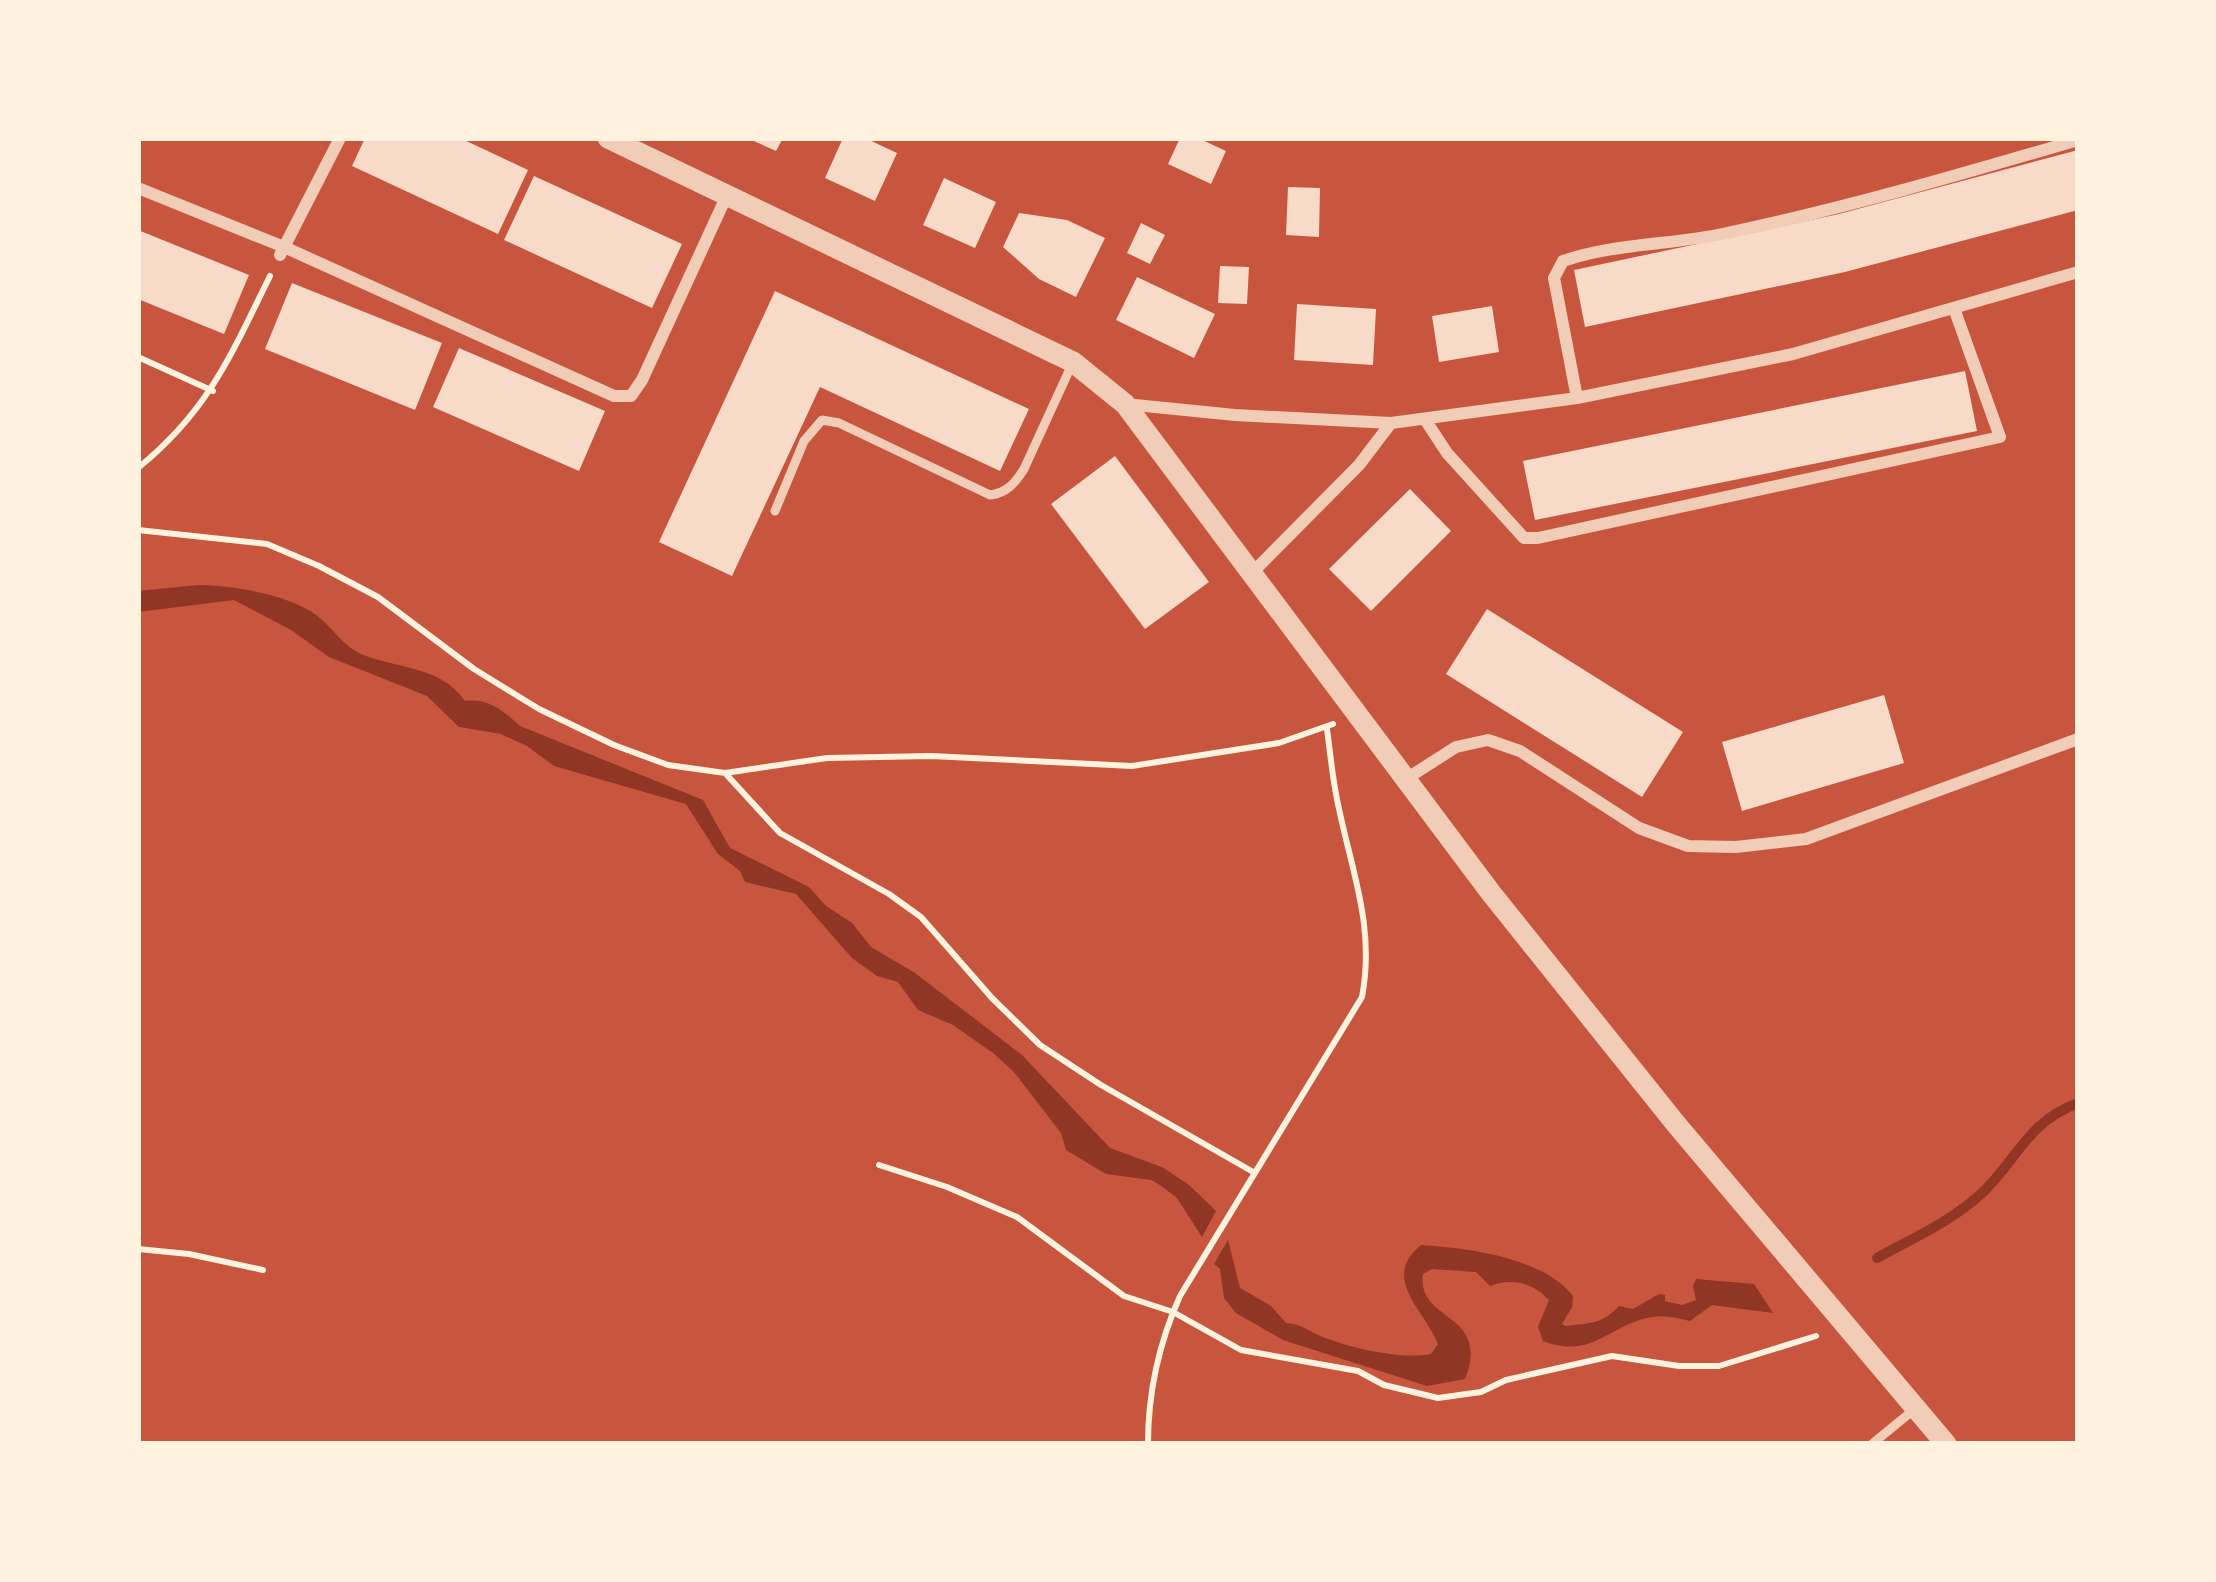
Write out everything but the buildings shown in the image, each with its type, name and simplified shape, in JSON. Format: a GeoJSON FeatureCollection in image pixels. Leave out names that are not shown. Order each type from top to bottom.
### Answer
{"type":"FeatureCollection","features":[{"type":"Feature","properties":{"kind":"street"},"geometry":{"type":"LineString","coordinates":[[282,251],[340,138]]}},
{"type":"Feature","properties":{"kind":"street"},"geometry":{"type":"LineString","coordinates":[[608,138],[1073,362],[1125,404],[1491,892],[1676,1124],[1946,1444]]}},
{"type":"Feature","properties":{"kind":"street"},"geometry":{"type":"LineString","coordinates":[[1577,398],[1554,278],[1563,261],[1591,251],[1652,247],[1726,233],[1918,187],[2078,140]]}},
{"type":"Feature","properties":{"kind":"street"},"geometry":{"type":"LineString","coordinates":[[138,188],[614,396],[631,396],[727,195]]}},
{"type":"Feature","properties":{"kind":"street"},"geometry":{"type":"LineString","coordinates":[[1125,404],[1235,416],[1426,421],[1577,398],[1793,355],[2078,272]]}},
{"type":"Feature","properties":{"kind":"street"},"geometry":{"type":"LineString","coordinates":[[1426,421],[1447,453],[1524,538],[1538,538],[2000,437],[1955,310]]}},
{"type":"Feature","properties":{"kind":"street"},"geometry":{"type":"LineString","coordinates":[[1253,572],[1359,465],[1391,423]]}},
{"type":"Feature","properties":{"kind":"street"},"geometry":{"type":"LineString","coordinates":[[1406,779],[1456,747],[1488,740],[1520,751],[1639,828],[1688,846],[1736,847],[1806,839],[2078,739]]}},
{"type":"Feature","properties":{"kind":"lane"},"geometry":{"type":"LineString","coordinates":[[775,511],[804,441],[822,420],[839,423],[990,495],[1000,494],[1015,484],[1024,469],[1073,362]]}},
{"type":"Feature","properties":{"kind":"lane"},"geometry":{"type":"LineString","coordinates":[[1872,1444],[1916,1408]]}},
{"type":"Feature","properties":{"kind":"path"},"geometry":{"type":"LineString","coordinates":[[138,468],[175,437],[213,391],[282,251]]}},
{"type":"Feature","properties":{"kind":"path"},"geometry":{"type":"LineString","coordinates":[[138,357],[213,391]]}},
{"type":"Feature","properties":{"kind":"path"},"geometry":{"type":"LineString","coordinates":[[138,530],[267,544],[378,597],[474,669],[539,709],[668,765],[725,773],[827,758],[910,756],[1132,766],[1233,752],[1327,729],[1351,709]]}},
{"type":"Feature","properties":{"kind":"path"},"geometry":{"type":"LineString","coordinates":[[1148,1444],[1152,1384],[1173,1312],[1362,997],[1369,961],[1363,909],[1336,796],[1327,729]]}},
{"type":"Feature","properties":{"kind":"path"},"geometry":{"type":"LineString","coordinates":[[725,773],[780,833],[921,917],[1040,1045],[1100,1085],[1255,1173]]}},
{"type":"Feature","properties":{"kind":"path"},"geometry":{"type":"LineString","coordinates":[[879,1165],[947,1186],[1017,1217],[1124,1296],[1173,1312],[1241,1350],[1358,1371],[1384,1385],[1438,1398],[1481,1392],[1506,1380],[1612,1356],[1679,1366],[1719,1366],[1808,1337],[1852,1333]]}},
{"type":"Feature","properties":{"kind":"path"},"geometry":{"type":"LineString","coordinates":[[138,1249],[263,1270]]}},
{"type":"Feature","properties":{"kind":"shaded area"},"geometry":{"type":"Polygon","coordinates":[[[199,585],[243,589],[291,602],[316,615],[358,652],[433,675],[465,701],[488,703],[520,726],[703,800],[730,848],[809,887],[826,906],[852,923],[871,947],[915,973],[1022,1055],[1110,1148],[1162,1167],[1189,1185],[1216,1211],[1202,1237],[1177,1198],[1160,1185],[1106,1174],[1066,1150],[1061,1133],[1014,1072],[953,1025],[918,1010],[898,982],[877,976],[852,958],[796,894],[745,882],[740,871],[718,854],[686,804],[554,766],[501,734],[459,727],[427,696],[329,657],[291,630],[234,600],[138,612],[138,591],[199,585]]]}},
{"type":"Feature","properties":{"kind":"shaded area"},"geometry":{"type":"Polygon","coordinates":[[[1228,1240],[1240,1288],[1271,1306],[1286,1323],[1347,1345],[1391,1354],[1431,1354],[1438,1344],[1405,1282],[1409,1258],[1421,1245],[1481,1252],[1543,1272],[1573,1296],[1565,1326],[1596,1322],[1619,1306],[1633,1309],[1659,1294],[1665,1295],[1665,1301],[1682,1305],[1696,1300],[1696,1279],[1754,1284],[1773,1313],[1712,1305],[1690,1321],[1652,1317],[1588,1344],[1560,1346],[1543,1341],[1538,1327],[1549,1300],[1536,1289],[1514,1282],[1490,1286],[1476,1272],[1432,1269],[1423,1274],[1424,1290],[1430,1302],[1462,1329],[1471,1357],[1465,1379],[1427,1386],[1283,1340],[1236,1313],[1224,1298],[1220,1269],[1214,1264],[1228,1240]]]}},
{"type":"Feature","properties":{"kind":"waterway"},"geometry":{"type":"LineString","coordinates":[[1877,1258],[1970,1203],[2035,1131],[2078,1103]]}}]}
